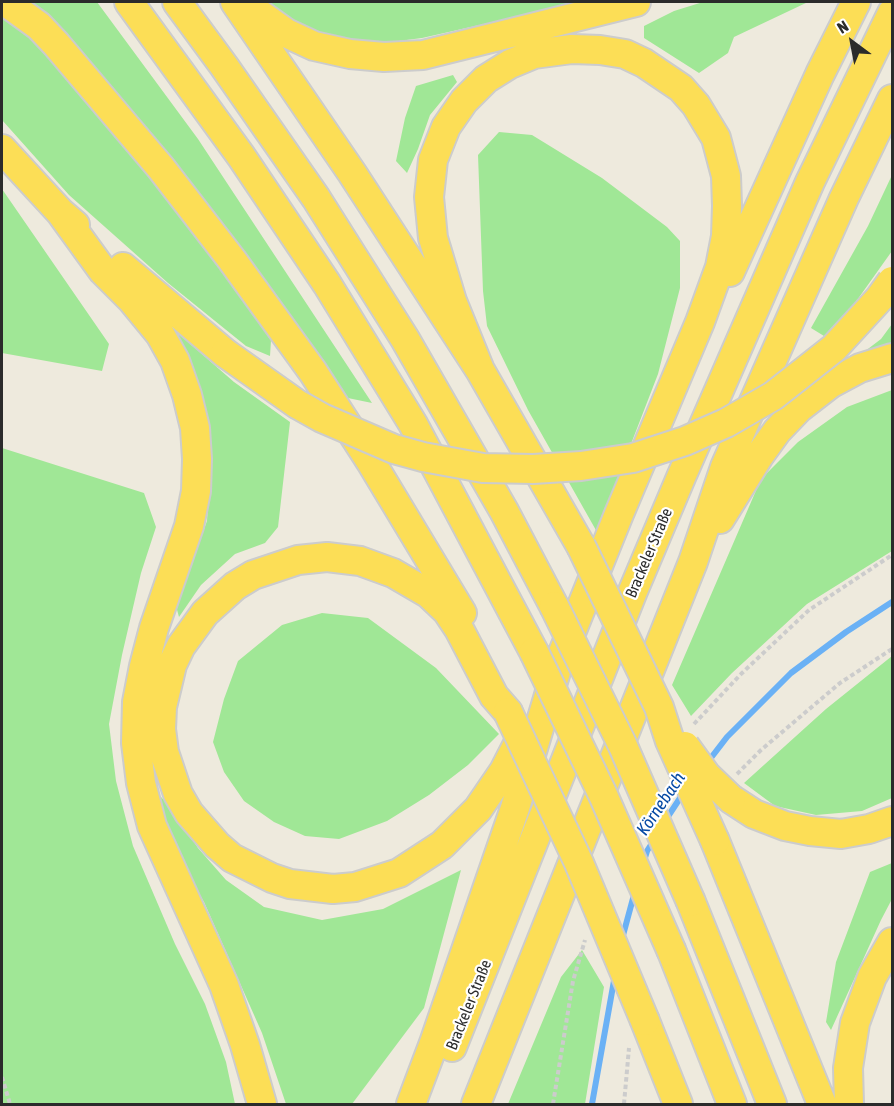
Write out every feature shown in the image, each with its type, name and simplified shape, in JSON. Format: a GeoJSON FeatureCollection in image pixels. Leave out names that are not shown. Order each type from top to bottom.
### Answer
{"type":"FeatureCollection","features":[{"type":"Feature","properties":{"kind":"highway"},"geometry":{"type":"LineString","coordinates":[[6,2],[39,26],[56,44],[161,168],[232,260],[313,372],[371,462],[457,604],[503,690],[508,712],[579,863],[678,1104]]}},
{"type":"Feature","properties":{"kind":"highway"},"geometry":{"type":"LineString","coordinates":[[129,2],[235,146],[327,284],[413,424],[546,659],[672,952],[732,1104]]}},
{"type":"Feature","properties":{"kind":"highway"},"geometry":{"type":"LineString","coordinates":[[177,2],[273,134],[364,273],[450,415],[554,606],[623,746],[691,902],[772,1104]]}},
{"type":"Feature","properties":{"kind":"highway"},"geometry":{"type":"LineString","coordinates":[[235,2],[352,173],[480,370],[581,546],[659,707],[670,741],[715,841],[822,1104]]}},
{"type":"Feature","properties":{"kind":"highway"},"geometry":{"type":"LineString","coordinates":[[249,2],[258,13],[286,33],[314,46],[350,54],[384,57],[423,55],[636,2]]}},
{"type":"Feature","properties":{"kind":"highway"},"geometry":{"type":"LineString","coordinates":[[700,322],[730,271],[820,74],[856,2]]}},
{"type":"Feature","properties":{"kind":"highway","name":"Brackeler Straße"},"geometry":{"type":"LineString","coordinates":[[430,1104],[633,591],[739,340],[791,224],[892,13]]}},
{"type":"Feature","properties":{"kind":"highway"},"geometry":{"type":"LineString","coordinates":[[480,370],[452,302],[433,238],[429,196],[434,160],[446,127],[474,90],[486,79],[510,64],[534,54],[572,49],[600,50],[625,54],[645,63],[681,88],[706,120],[716,138],[726,176],[727,206],[726,236],[720,267],[700,322],[619,514],[546,659],[504,771],[478,809],[442,845],[399,873],[355,887],[333,890],[290,884],[252,869],[224,852],[202,830],[178,794],[164,752],[161,729],[162,707],[172,666],[181,646],[205,613],[235,586],[253,575],[298,560],[327,557],[360,561],[393,573],[429,594],[447,611],[494,696],[508,712]]}},
{"type":"Feature","properties":{"kind":"highway"},"geometry":{"type":"LineString","coordinates":[[476,1104],[693,562],[725,467],[844,198],[892,99]]}},
{"type":"Feature","properties":{"kind":"highway"},"geometry":{"type":"LineString","coordinates":[[2,149],[61,213],[183,319],[297,404],[358,435],[394,449],[483,468],[533,469],[581,466],[633,458],[686,441],[726,423],[773,396],[834,348],[879,299],[892,281]]}},
{"type":"Feature","properties":{"kind":"highway"},"geometry":{"type":"LineString","coordinates":[[61,213],[103,271],[132,300],[160,334],[175,361],[192,417],[197,459],[196,491],[189,526],[154,628],[144,666],[137,702],[136,743],[141,783],[152,826],[224,985],[262,1104]]}},
{"type":"Feature","properties":{"kind":"highway"},"geometry":{"type":"LineString","coordinates":[[693,562],[759,456],[799,408],[830,384],[860,368],[892,358]]}},
{"type":"Feature","properties":{"kind":"highway"},"geometry":{"type":"LineString","coordinates":[[411,1104],[507,831],[546,659]]}},
{"type":"Feature","properties":{"kind":"highway"},"geometry":{"type":"LineString","coordinates":[[659,707],[705,775],[731,799],[754,814],[784,826],[841,834],[869,830],[892,821]]}},
{"type":"Feature","properties":{"kind":"highway"},"geometry":{"type":"LineString","coordinates":[[849,1097],[848,1068],[855,1023],[872,977],[892,942]]}},
{"type":"Feature","properties":{"kind":"path"},"geometry":{"type":"LineString","coordinates":[[2,1077],[10,1104]]}},
{"type":"Feature","properties":{"kind":"green space"},"geometry":{"type":"Polygon","coordinates":[[[24,2],[97,2],[198,139],[372,403],[343,397],[24,2]]]}},
{"type":"Feature","properties":{"kind":"green space"},"geometry":{"type":"Polygon","coordinates":[[[262,2],[582,2],[422,38],[383,43],[334,39],[262,2]]]}},
{"type":"Feature","properties":{"kind":"green space"},"geometry":{"type":"Polygon","coordinates":[[[703,2],[808,2],[734,37],[728,53],[699,73],[644,38],[644,26],[674,11],[703,2]]]}},
{"type":"Feature","properties":{"kind":"green space"},"geometry":{"type":"Polygon","coordinates":[[[2,15],[25,33],[70,78],[183,218],[271,340],[270,356],[246,346],[168,283],[69,195],[2,120],[2,15]]]}},
{"type":"Feature","properties":{"kind":"green space"},"geometry":{"type":"Polygon","coordinates":[[[453,75],[457,82],[430,115],[407,173],[396,161],[405,118],[416,86],[453,75]]]}},
{"type":"Feature","properties":{"kind":"green space"},"geometry":{"type":"Polygon","coordinates":[[[499,132],[532,135],[602,178],[667,227],[680,241],[680,288],[658,374],[597,532],[528,410],[487,326],[483,291],[478,155],[499,132]]]}},
{"type":"Feature","properties":{"kind":"green space"},"geometry":{"type":"Polygon","coordinates":[[[892,175],[892,251],[855,303],[824,336],[811,328],[868,226],[892,175]]]}},
{"type":"Feature","properties":{"kind":"green space"},"geometry":{"type":"Polygon","coordinates":[[[2,189],[109,344],[102,371],[2,353],[2,189]]]}},
{"type":"Feature","properties":{"kind":"green space"},"geometry":{"type":"Polygon","coordinates":[[[892,324],[892,349],[856,358],[881,339],[892,324]]]}},
{"type":"Feature","properties":{"kind":"green space"},"geometry":{"type":"Polygon","coordinates":[[[172,328],[234,382],[290,422],[278,527],[265,543],[235,554],[201,585],[179,617],[176,606],[207,521],[210,471],[206,413],[172,328]]]}},
{"type":"Feature","properties":{"kind":"green space"},"geometry":{"type":"Polygon","coordinates":[[[892,390],[892,551],[807,604],[732,673],[691,716],[672,685],[761,479],[798,442],[847,407],[892,390]]]}},
{"type":"Feature","properties":{"kind":"green space"},"geometry":{"type":"Polygon","coordinates":[[[2,448],[144,493],[156,527],[141,573],[109,724],[116,781],[133,846],[175,944],[205,1004],[226,1062],[235,1104],[2,1104],[2,448]]]}},
{"type":"Feature","properties":{"kind":"green space"},"geometry":{"type":"Polygon","coordinates":[[[322,613],[368,618],[436,668],[499,734],[468,765],[429,795],[387,821],[339,839],[305,836],[274,822],[244,801],[224,772],[213,742],[224,699],[238,661],[282,625],[322,613]]]}},
{"type":"Feature","properties":{"kind":"green space"},"geometry":{"type":"Polygon","coordinates":[[[892,656],[892,798],[862,811],[816,815],[775,806],[744,783],[826,709],[892,656]]]}},
{"type":"Feature","properties":{"kind":"green space"},"geometry":{"type":"Polygon","coordinates":[[[161,797],[171,807],[198,848],[226,880],[264,907],[322,920],[383,909],[461,870],[424,1008],[352,1104],[286,1104],[262,1033],[160,809],[161,797]]]}},
{"type":"Feature","properties":{"kind":"green space"},"geometry":{"type":"Polygon","coordinates":[[[892,863],[892,899],[831,1030],[826,1022],[836,962],[870,872],[892,863]]]}},
{"type":"Feature","properties":{"kind":"green space"},"geometry":{"type":"Polygon","coordinates":[[[582,950],[604,987],[585,1104],[508,1104],[561,977],[582,950]]]}},
{"type":"Feature","properties":{"kind":"waterway","name":"Körnebach"},"geometry":{"type":"LineString","coordinates":[[707,763],[727,737],[791,673],[846,632],[892,602]]}},
{"type":"Feature","properties":{"kind":"waterway","name":"Körnebach"},"geometry":{"type":"LineString","coordinates":[[665,821],[684,792]]}},
{"type":"Feature","properties":{"kind":"waterway","name":"Körnebach"},"geometry":{"type":"LineString","coordinates":[[643,864],[654,840]]}},
{"type":"Feature","properties":{"kind":"waterway","name":"Körnebach"},"geometry":{"type":"LineString","coordinates":[[622,939],[635,891]]}},
{"type":"Feature","properties":{"kind":"waterway","name":"Körnebach"},"geometry":{"type":"LineString","coordinates":[[592,1104],[615,975]]}}]}
